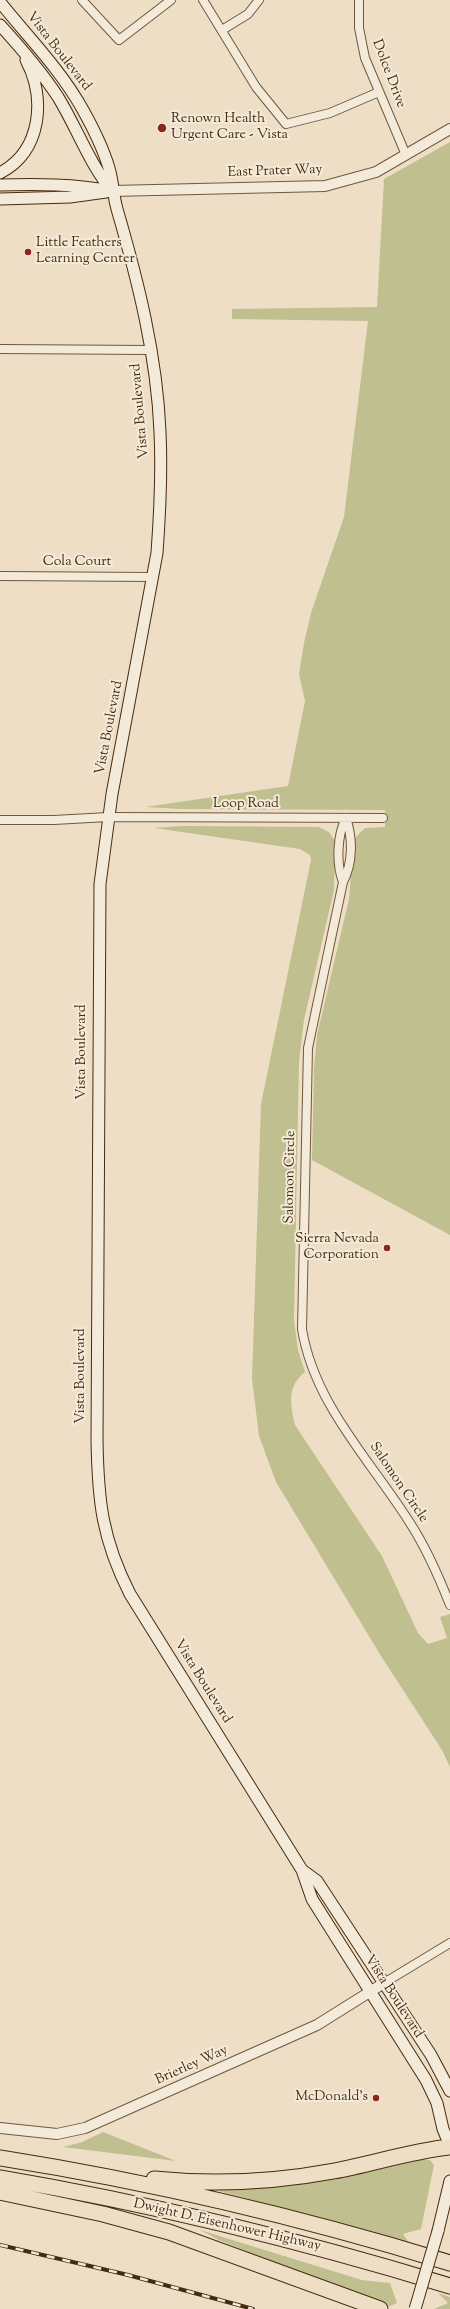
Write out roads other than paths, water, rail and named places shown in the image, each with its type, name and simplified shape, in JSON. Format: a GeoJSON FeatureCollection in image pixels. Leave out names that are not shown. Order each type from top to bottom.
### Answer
{"type":"FeatureCollection","features":[{"type":"Feature","properties":{"kind":"highway"},"geometry":{"type":"LineString","coordinates":[[0,2154],[137,2177],[170,2180],[230,2182],[311,2175],[450,2146]]}},
{"type":"Feature","properties":{"kind":"highway","name":"Dwight D. Eisenhower Highway"},"geometry":{"type":"LineString","coordinates":[[0,2158],[110,2178],[215,2200],[336,2231],[450,2263]]}},
{"type":"Feature","properties":{"kind":"highway","name":"Dwight D. Eisenhower Highway"},"geometry":{"type":"LineString","coordinates":[[0,2178],[75,2191],[220,2222],[336,2252],[450,2286]]}},
{"type":"Feature","properties":{"kind":"highway"},"geometry":{"type":"LineString","coordinates":[[0,2192],[103,2214],[169,2232],[380,2309]]}},
{"type":"Feature","properties":{"kind":"main road","name":"Vista Boulevard"},"geometry":{"type":"LineString","coordinates":[[0,2],[60,75],[83,109],[109,167],[112,191],[135,275],[150,350],[160,424],[160,514],[153,576],[108,818],[100,884],[98,920],[97,1440],[98,1487],[101,1514],[112,1555],[130,1594],[302,1870],[312,1899],[372,1992],[426,2080],[437,2103],[443,2129],[450,2146]]}},
{"type":"Feature","properties":{"kind":"main road","name":"Vista Boulevard"},"geometry":{"type":"LineString","coordinates":[[0,25],[42,73],[58,98],[96,169],[112,191]]}},
{"type":"Feature","properties":{"kind":"main road"},"geometry":{"type":"LineString","coordinates":[[0,173],[23,154],[33,136],[39,111],[36,86],[20,47]]}},
{"type":"Feature","properties":{"kind":"main road","name":"East Prater Way"},"geometry":{"type":"LineString","coordinates":[[0,184],[82,185],[112,191]]}},
{"type":"Feature","properties":{"kind":"main road","name":"East Prater Way"},"geometry":{"type":"LineString","coordinates":[[0,199],[70,197],[112,191]]}},
{"type":"Feature","properties":{"kind":"main road","name":"Vista Boulevard"},"geometry":{"type":"LineString","coordinates":[[302,1870],[316,1881],[432,2055],[450,2091]]}},
{"type":"Feature","properties":{"kind":"main road"},"geometry":{"type":"LineString","coordinates":[[415,2309],[438,2231],[450,2182]]}},
{"type":"Feature","properties":{"kind":"street"},"geometry":{"type":"LineString","coordinates":[[82,0],[119,40],[171,0]]}},
{"type":"Feature","properties":{"kind":"street"},"geometry":{"type":"LineString","coordinates":[[203,0],[256,87],[286,124],[330,112],[379,92]]}},
{"type":"Feature","properties":{"kind":"street"},"geometry":{"type":"LineString","coordinates":[[222,30],[248,14],[259,0]]}},
{"type":"Feature","properties":{"kind":"street","name":"Dolce Drive"},"geometry":{"type":"LineString","coordinates":[[359,0],[361,43],[379,92],[406,155]]}},
{"type":"Feature","properties":{"kind":"street","name":"East Prater Way"},"geometry":{"type":"LineString","coordinates":[[112,191],[325,186],[376,172],[450,129]]}},
{"type":"Feature","properties":{"kind":"street"},"geometry":{"type":"LineString","coordinates":[[0,349],[150,350]]}},
{"type":"Feature","properties":{"kind":"street","name":"Cola Court"},"geometry":{"type":"LineString","coordinates":[[0,576],[153,576]]}},
{"type":"Feature","properties":{"kind":"street","name":"Loop Road"},"geometry":{"type":"LineString","coordinates":[[0,820],[108,818],[383,818]]}},
{"type":"Feature","properties":{"kind":"street","name":"Salomon Circle"},"geometry":{"type":"LineString","coordinates":[[346,818],[351,835],[350,865],[343,882],[308,1048],[302,1329],[309,1359],[322,1392],[412,1527],[437,1572],[450,1605]]}},
{"type":"Feature","properties":{"kind":"street"},"geometry":{"type":"LineString","coordinates":[[384,1984],[450,1943]]}},
{"type":"Feature","properties":{"kind":"street","name":"Brierley Way"},"geometry":{"type":"LineString","coordinates":[[0,2128],[57,2134],[85,2128],[317,2025],[384,1984]]}},
{"type":"Feature","properties":{"kind":"railway"},"geometry":{"type":"LineString","coordinates":[[0,2245],[128,2275],[253,2309]]}},
{"type":"Feature","properties":{"kind":"place","name":"Renown Health Urgent Care - Vista"},"geometry":{"type":"Point","coordinates":[162,128]}},
{"type":"Feature","properties":{"kind":"place","name":"Little Feathers Learning Center"},"geometry":{"type":"Point","coordinates":[28,252]}},
{"type":"Feature","properties":{"kind":"place","name":"Sierra Nevada Corporation"},"geometry":{"type":"Point","coordinates":[387,1248]}},
{"type":"Feature","properties":{"kind":"place","name":"McDonald's"},"geometry":{"type":"Point","coordinates":[376,2098]}}]}
